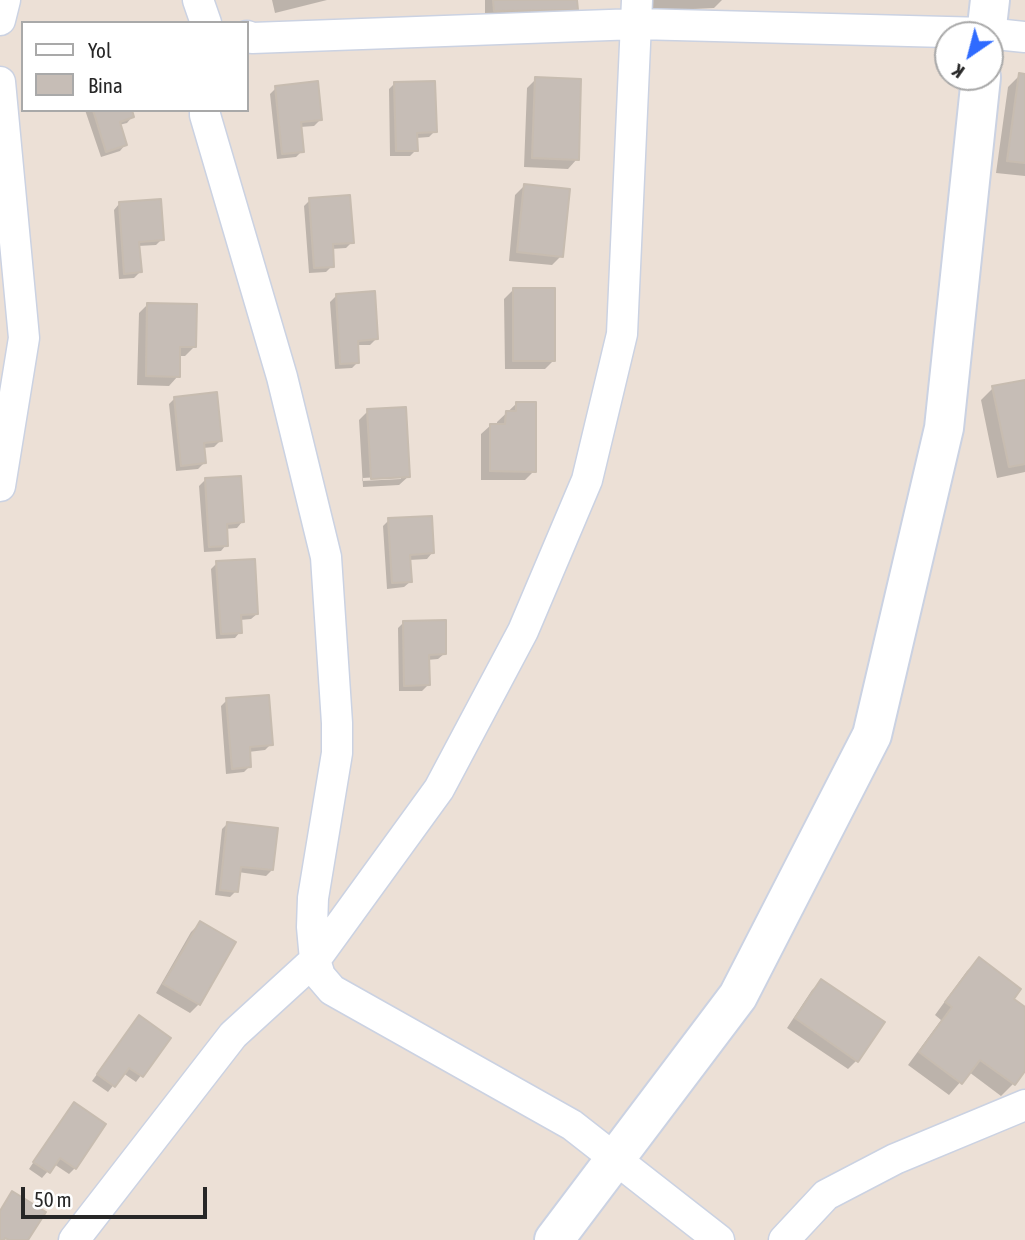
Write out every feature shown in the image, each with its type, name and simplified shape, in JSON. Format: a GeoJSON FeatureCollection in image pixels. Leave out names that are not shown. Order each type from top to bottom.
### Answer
{"type":"FeatureCollection","features":[{"type":"Feature","properties":{"kind":"street"},"geometry":{"type":"LineString","coordinates":[[198,0],[205,21]]}},
{"type":"Feature","properties":{"kind":"street"},"geometry":{"type":"LineString","coordinates":[[74,1240],[233,1034],[315,960],[439,789],[523,631],[587,480],[622,334],[637,12]]}},
{"type":"Feature","properties":{"kind":"street"},"geometry":{"type":"LineString","coordinates":[[248,36],[637,12],[934,21]]}},
{"type":"Feature","properties":{"kind":"street"},"geometry":{"type":"LineString","coordinates":[[1004,29],[1025,37]]}},
{"type":"Feature","properties":{"kind":"street"},"geometry":{"type":"LineString","coordinates":[[0,82],[24,338],[0,486]]}},
{"type":"Feature","properties":{"kind":"street"},"geometry":{"type":"LineString","coordinates":[[554,1240],[738,996],[872,735],[944,428],[980,91]]}},
{"type":"Feature","properties":{"kind":"street"},"geometry":{"type":"LineString","coordinates":[[205,112],[282,377],[326,557],[337,743],[313,898],[312,928],[315,960],[320,976],[332,990],[572,1125],[719,1240]]}},
{"type":"Feature","properties":{"kind":"street"},"geometry":{"type":"LineString","coordinates":[[784,1240],[826,1195],[895,1158],[1025,1105]]}},
{"type":"Feature","properties":{"kind":"building"},"geometry":{"type":"Polygon","coordinates":[[[493,0],[577,0],[578,10],[494,11],[493,0]]]}},
{"type":"Feature","properties":{"kind":"building"},"geometry":{"type":"Polygon","coordinates":[[[1019,73],[1025,74],[1025,163],[1007,161],[1019,73]]]}},
{"type":"Feature","properties":{"kind":"building"},"geometry":{"type":"Polygon","coordinates":[[[535,77],[581,79],[579,160],[532,158],[535,77]]]}},
{"type":"Feature","properties":{"kind":"building"},"geometry":{"type":"Polygon","coordinates":[[[318,81],[322,120],[301,122],[304,152],[282,154],[275,86],[318,81]]]}},
{"type":"Feature","properties":{"kind":"building"},"geometry":{"type":"Polygon","coordinates":[[[435,81],[437,132],[417,133],[418,151],[396,151],[394,82],[435,81]]]}},
{"type":"Feature","properties":{"kind":"building"},"geometry":{"type":"Polygon","coordinates":[[[94,112],[133,112],[134,117],[120,122],[127,145],[106,152],[94,112]]]}},
{"type":"Feature","properties":{"kind":"building"},"geometry":{"type":"Polygon","coordinates":[[[524,184],[570,189],[563,257],[517,252],[524,184]]]}},
{"type":"Feature","properties":{"kind":"building"},"geometry":{"type":"Polygon","coordinates":[[[350,195],[354,243],[333,244],[334,267],[314,268],[309,198],[350,195]]]}},
{"type":"Feature","properties":{"kind":"building"},"geometry":{"type":"Polygon","coordinates":[[[161,199],[164,240],[139,242],[142,272],[124,274],[119,202],[161,199]]]}},
{"type":"Feature","properties":{"kind":"building"},"geometry":{"type":"Polygon","coordinates":[[[513,288],[555,288],[555,361],[513,361],[513,288]]]}},
{"type":"Feature","properties":{"kind":"building"},"geometry":{"type":"Polygon","coordinates":[[[375,291],[378,339],[358,341],[359,363],[340,364],[336,294],[375,291]]]}},
{"type":"Feature","properties":{"kind":"building"},"geometry":{"type":"Polygon","coordinates":[[[147,303],[197,304],[196,347],[180,347],[180,377],[146,376],[147,303]]]}},
{"type":"Feature","properties":{"kind":"building"},"geometry":{"type":"Polygon","coordinates":[[[1025,380],[1025,464],[1009,467],[992,386],[1025,380]]]}},
{"type":"Feature","properties":{"kind":"building"},"geometry":{"type":"Polygon","coordinates":[[[217,392],[222,441],[204,443],[206,463],[181,466],[174,397],[217,392]]]}},
{"type":"Feature","properties":{"kind":"building"},"geometry":{"type":"Polygon","coordinates":[[[516,402],[536,402],[536,472],[490,471],[490,424],[505,424],[506,411],[516,411],[516,402]]]}},
{"type":"Feature","properties":{"kind":"building"},"geometry":{"type":"Polygon","coordinates":[[[406,407],[410,477],[371,479],[367,409],[406,407]]]}},
{"type":"Feature","properties":{"kind":"building"},"geometry":{"type":"Polygon","coordinates":[[[241,476],[244,522],[227,524],[228,546],[209,547],[205,478],[241,476]]]}},
{"type":"Feature","properties":{"kind":"building"},"geometry":{"type":"Polygon","coordinates":[[[432,516],[434,553],[410,555],[412,582],[392,583],[388,518],[432,516]]]}},
{"type":"Feature","properties":{"kind":"building"},"geometry":{"type":"Polygon","coordinates":[[[255,559],[258,614],[241,615],[242,633],[221,634],[216,561],[255,559]]]}},
{"type":"Feature","properties":{"kind":"building"},"geometry":{"type":"Polygon","coordinates":[[[446,620],[446,654],[429,655],[430,685],[404,686],[403,621],[446,620]]]}},
{"type":"Feature","properties":{"kind":"building"},"geometry":{"type":"Polygon","coordinates":[[[269,695],[273,745],[250,747],[251,767],[232,769],[226,698],[269,695]]]}},
{"type":"Feature","properties":{"kind":"building"},"geometry":{"type":"Polygon","coordinates":[[[227,822],[278,828],[273,870],[241,867],[238,892],[220,890],[227,822]]]}},
{"type":"Feature","properties":{"kind":"building"},"geometry":{"type":"Polygon","coordinates":[[[200,921],[236,942],[200,1005],[163,984],[200,921]]]}},
{"type":"Feature","properties":{"kind":"building"},"geometry":{"type":"Polygon","coordinates":[[[979,957],[1021,989],[1014,999],[1025,1007],[1025,1071],[1015,1085],[980,1060],[962,1084],[919,1052],[952,1007],[945,1002],[979,957]]]}},
{"type":"Feature","properties":{"kind":"building"},"geometry":{"type":"Polygon","coordinates":[[[821,979],[885,1022],[858,1062],[795,1018],[821,979]]]}},
{"type":"Feature","properties":{"kind":"building"},"geometry":{"type":"Polygon","coordinates":[[[139,1015],[171,1038],[143,1077],[129,1068],[115,1087],[97,1074],[139,1015]]]}},
{"type":"Feature","properties":{"kind":"building"},"geometry":{"type":"Polygon","coordinates":[[[74,1102],[106,1124],[76,1169],[60,1158],[50,1173],[33,1162],[74,1102]]]}},
{"type":"Feature","properties":{"kind":"building"},"geometry":{"type":"Polygon","coordinates":[[[12,1191],[46,1212],[28,1240],[0,1240],[0,1211],[12,1191]]]}}]}
